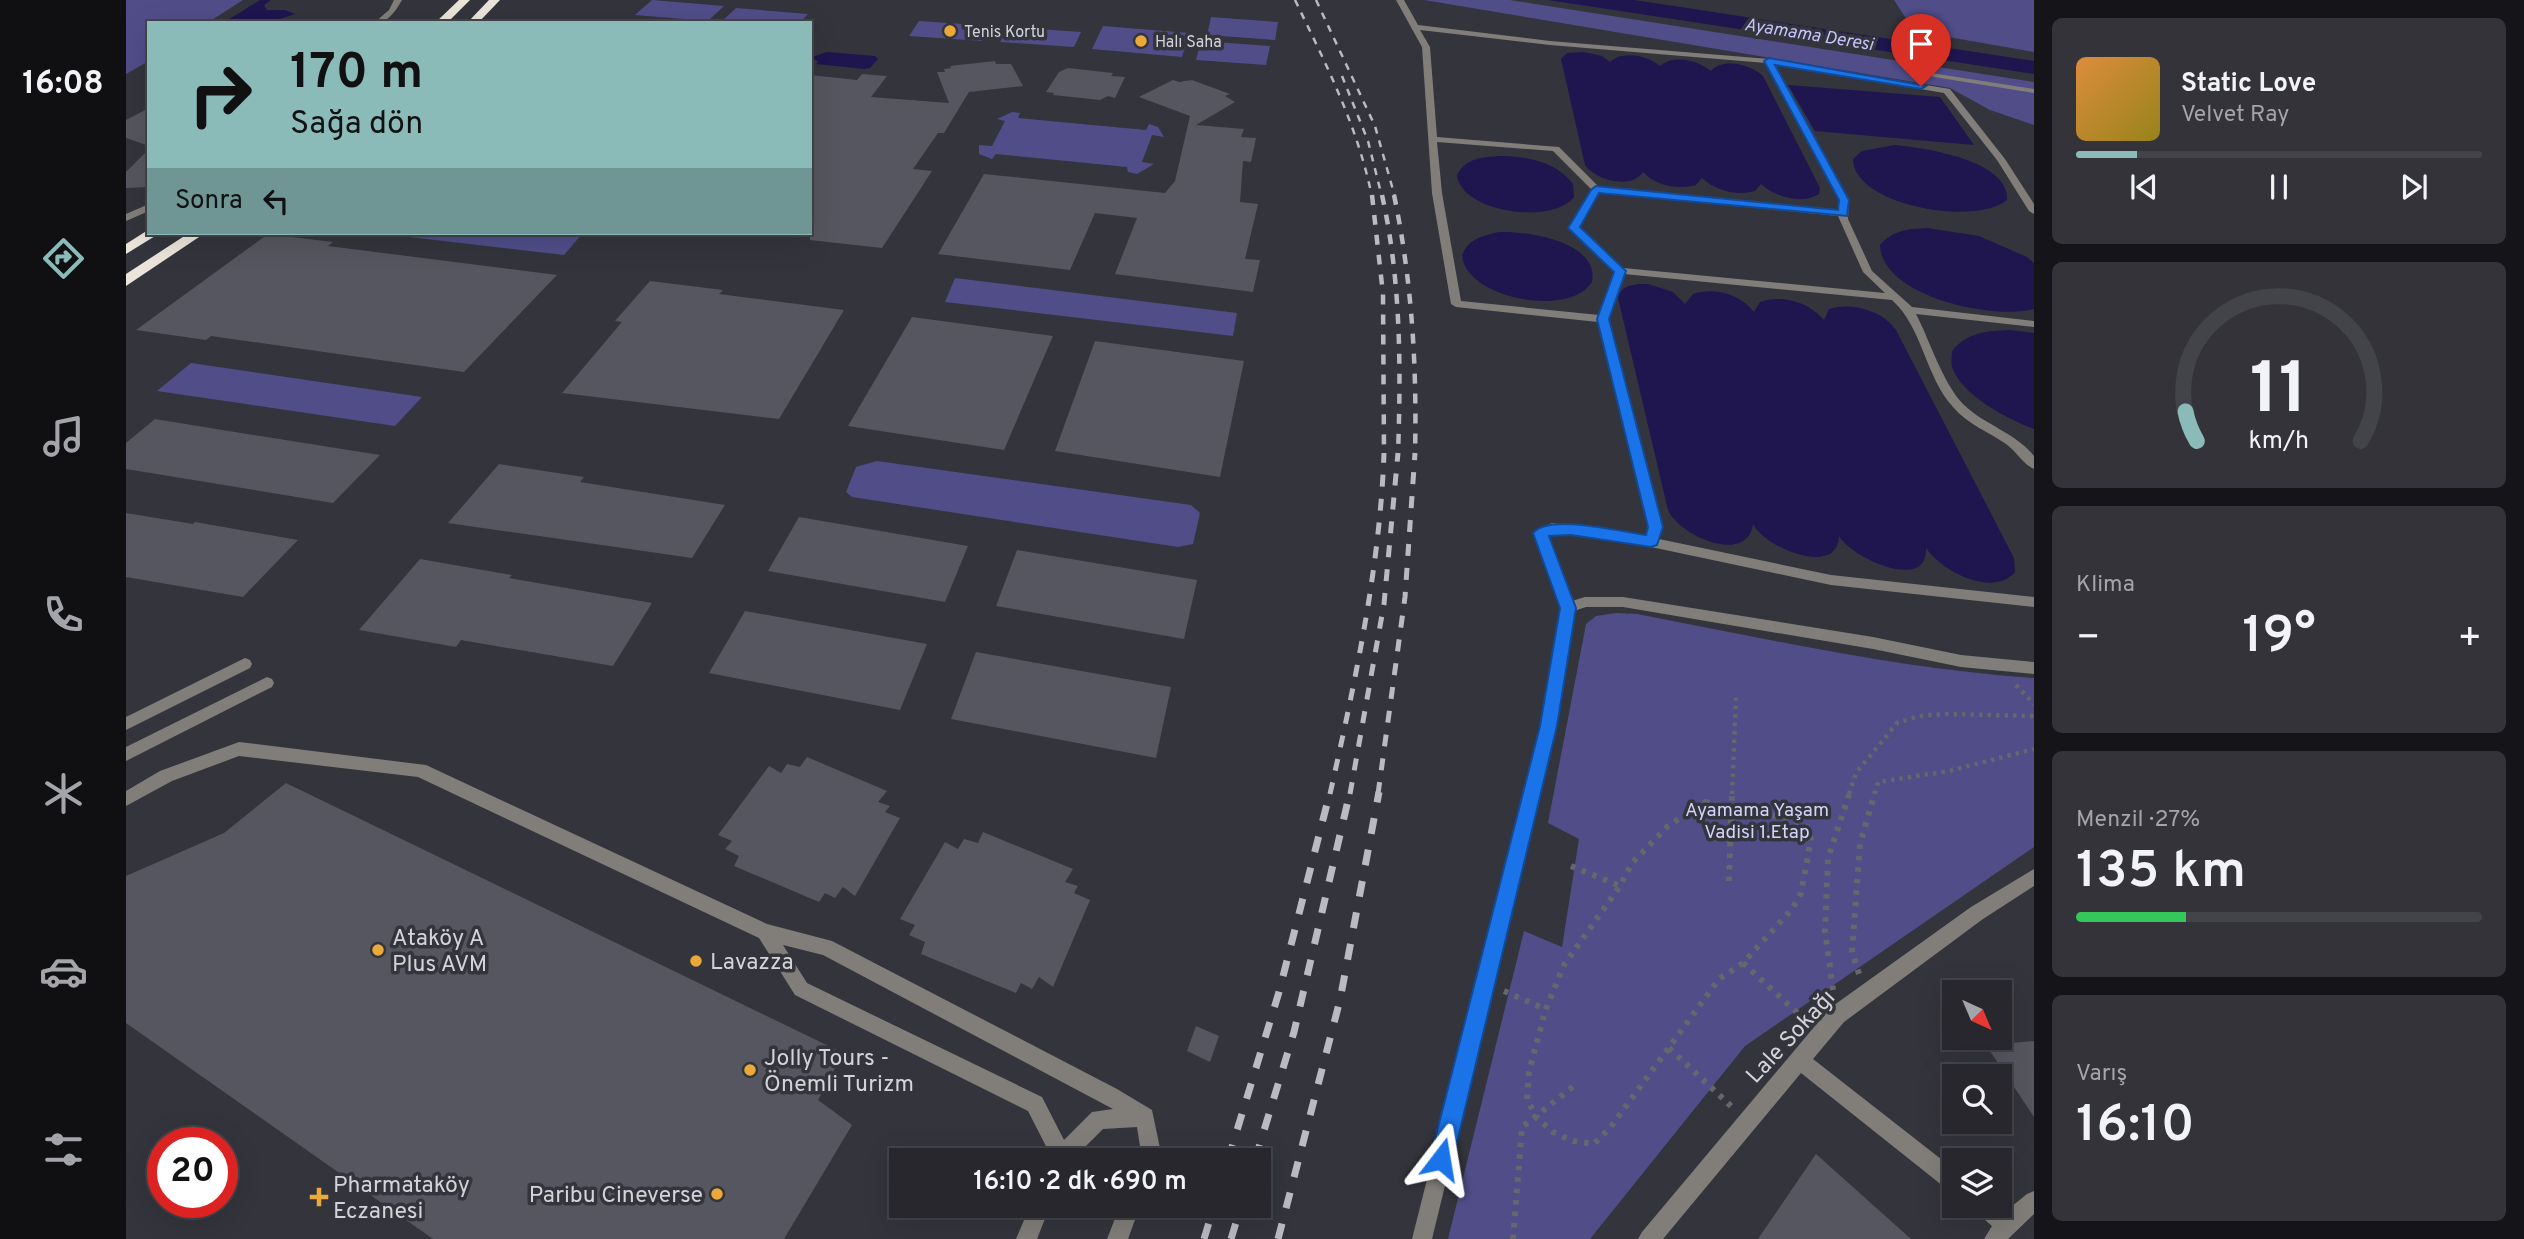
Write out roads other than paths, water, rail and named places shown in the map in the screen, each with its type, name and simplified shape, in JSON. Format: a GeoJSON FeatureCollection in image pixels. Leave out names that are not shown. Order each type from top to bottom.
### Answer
{"type":"FeatureCollection","features":[{"type":"Feature","properties":{"kind":"highway"},"geometry":{"type":"LineString","coordinates":[[442,21],[465,0]]}},
{"type":"Feature","properties":{"kind":"highway"},"geometry":{"type":"LineString","coordinates":[[474,21],[495,0]]}},
{"type":"Feature","properties":{"kind":"highway"},"geometry":{"type":"LineString","coordinates":[[126,250],[150,235]]}},
{"type":"Feature","properties":{"kind":"highway"},"geometry":{"type":"LineString","coordinates":[[126,281],[195,235]]}},
{"type":"Feature","properties":{"kind":"highway"},"geometry":{"type":"LineString","coordinates":[[126,288],[141,271]]}},
{"type":"Feature","properties":{"kind":"street"},"geometry":{"type":"LineString","coordinates":[[380,21],[392,11],[398,0]]}},
{"type":"Feature","properties":{"kind":"street"},"geometry":{"type":"LineString","coordinates":[[1401,0],[1426,47],[1437,192],[1456,304],[1603,319]]}},
{"type":"Feature","properties":{"kind":"street"},"geometry":{"type":"LineString","coordinates":[[1413,27],[1550,43],[1769,61],[1947,91],[2001,159],[2034,211]]}},
{"type":"Feature","properties":{"kind":"street"},"geometry":{"type":"LineString","coordinates":[[1769,61],[1844,200],[1843,219],[1868,272],[1909,310],[1956,405],[1980,424],[2031,453],[2034,465]]}},
{"type":"Feature","properties":{"kind":"street"},"geometry":{"type":"LineString","coordinates":[[1934,75],[2034,91]]}},
{"type":"Feature","properties":{"kind":"street"},"geometry":{"type":"LineString","coordinates":[[1433,139],[1556,149],[1596,190],[1843,214]]}},
{"type":"Feature","properties":{"kind":"street"},"geometry":{"type":"LineString","coordinates":[[1596,190],[1574,228],[1620,271],[1895,297]]}},
{"type":"Feature","properties":{"kind":"street"},"geometry":{"type":"LineString","coordinates":[[126,218],[147,208]]}},
{"type":"Feature","properties":{"kind":"street"},"geometry":{"type":"LineString","coordinates":[[1620,271],[1603,319],[1656,527],[1651,542]]}},
{"type":"Feature","properties":{"kind":"street"},"geometry":{"type":"LineString","coordinates":[[1909,310],[2034,324]]}},
{"type":"Feature","properties":{"kind":"street"},"geometry":{"type":"LineString","coordinates":[[1422,1239],[1549,726],[1568,608],[1541,533],[1552,528],[1571,529],[1651,542],[1831,580],[2034,602]]}},
{"type":"Feature","properties":{"kind":"street"},"geometry":{"type":"LineString","coordinates":[[1568,608],[1585,602],[1623,602],[1873,643],[1961,661],[2034,668]]}},
{"type":"Feature","properties":{"kind":"street"},"geometry":{"type":"LineString","coordinates":[[126,724],[245,664]]}},
{"type":"Feature","properties":{"kind":"street"},"geometry":{"type":"LineString","coordinates":[[126,754],[267,682]]}},
{"type":"Feature","properties":{"kind":"street"},"geometry":{"type":"LineString","coordinates":[[126,799],[166,776],[239,749],[420,770],[765,932],[826,947],[1145,1117]]}},
{"type":"Feature","properties":{"kind":"street","name":"Lale Sokağı"},"geometry":{"type":"LineString","coordinates":[[1649,1239],[1837,1015],[1977,913],[2034,877]]}},
{"type":"Feature","properties":{"kind":"street"},"geometry":{"type":"LineString","coordinates":[[765,932],[801,989],[1035,1104],[1056,1148]]}},
{"type":"Feature","properties":{"kind":"street"},"geometry":{"type":"LineString","coordinates":[[1798,1059],[1942,1173]]}},
{"type":"Feature","properties":{"kind":"street"},"geometry":{"type":"LineString","coordinates":[[1071,1148],[1099,1119],[1145,1117]]}},
{"type":"Feature","properties":{"kind":"street"},"geometry":{"type":"LineString","coordinates":[[1145,1117],[1150,1148]]}},
{"type":"Feature","properties":{"kind":"street"},"geometry":{"type":"LineString","coordinates":[[2001,1231],[2034,1201]]}},
{"type":"Feature","properties":{"kind":"street"},"geometry":{"type":"LineString","coordinates":[[1026,1239],[1035,1218]]}},
{"type":"Feature","properties":{"kind":"street"},"geometry":{"type":"LineString","coordinates":[[1117,1239],[1125,1218]]}},
{"type":"Feature","properties":{"kind":"water"},"geometry":{"type":"Polygon","coordinates":[[[260,0],[271,0],[264,5],[267,10],[285,10],[295,14],[274,21],[226,21],[260,0]]]}},
{"type":"Feature","properties":{"kind":"water","name":"Ayamama Deresi"},"geometry":{"type":"Polygon","coordinates":[[[1548,0],[1634,0],[1674,6],[2034,61],[2034,74],[1548,0]]]}},
{"type":"Feature","properties":{"kind":"water"},"geometry":{"type":"Polygon","coordinates":[[[827,52],[875,56],[878,59],[870,68],[864,69],[816,64],[818,62],[812,57],[827,52]]]}},
{"type":"Feature","properties":{"kind":"water"},"geometry":{"type":"Polygon","coordinates":[[[1584,52],[1602,56],[1610,62],[1628,55],[1649,59],[1660,66],[1678,59],[1693,61],[1711,71],[1723,64],[1737,64],[1758,72],[1763,76],[1820,188],[1819,194],[1805,199],[1789,198],[1774,193],[1761,184],[1755,191],[1734,193],[1720,189],[1702,178],[1696,185],[1668,186],[1654,181],[1643,172],[1631,181],[1622,182],[1597,175],[1585,165],[1561,59],[1567,53],[1584,52]]]}},
{"type":"Feature","properties":{"kind":"water"},"geometry":{"type":"Polygon","coordinates":[[[1788,85],[1940,97],[1974,145],[1815,131],[1788,85]]]}},
{"type":"Feature","properties":{"kind":"water"},"geometry":{"type":"Polygon","coordinates":[[[1895,145],[1944,153],[1980,166],[1995,175],[2004,186],[2007,200],[1991,208],[1944,211],[1918,207],[1872,189],[1858,175],[1853,159],[1862,151],[1895,145]]]}},
{"type":"Feature","properties":{"kind":"water"},"geometry":{"type":"Polygon","coordinates":[[[1500,156],[1520,157],[1550,165],[1573,184],[1574,197],[1563,206],[1548,211],[1529,212],[1510,211],[1475,199],[1463,189],[1457,176],[1460,170],[1469,162],[1500,156]]]}},
{"type":"Feature","properties":{"kind":"water"},"geometry":{"type":"Polygon","coordinates":[[[1927,228],[1979,236],[2027,257],[2034,263],[2034,309],[2016,312],[1968,307],[1942,301],[1899,278],[1886,263],[1880,245],[1896,233],[1927,228]]]}},
{"type":"Feature","properties":{"kind":"water"},"geometry":{"type":"Polygon","coordinates":[[[1500,232],[1543,237],[1574,248],[1585,257],[1591,268],[1592,282],[1580,293],[1563,299],[1520,299],[1499,293],[1481,283],[1468,271],[1462,256],[1472,242],[1482,236],[1500,232]]]}},
{"type":"Feature","properties":{"kind":"water"},"geometry":{"type":"Polygon","coordinates":[[[1648,284],[1673,292],[1685,304],[1693,294],[1709,291],[1734,297],[1754,312],[1760,302],[1786,299],[1811,308],[1824,320],[1829,309],[1838,307],[1865,309],[1883,317],[1896,330],[2014,558],[2015,572],[2005,579],[1981,582],[1955,573],[1933,557],[1926,548],[1923,561],[1915,568],[1903,570],[1873,561],[1847,545],[1839,536],[1836,549],[1827,555],[1815,557],[1800,555],[1771,542],[1753,524],[1748,536],[1739,543],[1727,545],[1699,537],[1686,529],[1668,510],[1618,298],[1626,287],[1648,284]]]}},
{"type":"Feature","properties":{"kind":"water"},"geometry":{"type":"Polygon","coordinates":[[[2010,330],[2034,333],[2034,429],[1999,413],[1975,397],[1957,378],[1952,367],[1952,351],[1964,340],[1985,332],[2010,330]]]}},
{"type":"Feature","properties":{"kind":"railway"},"geometry":{"type":"LineString","coordinates":[[1295,0],[1350,121],[1372,197]]}},
{"type":"Feature","properties":{"kind":"railway"},"geometry":{"type":"LineString","coordinates":[[1316,0],[1375,126],[1395,197]]}},
{"type":"Feature","properties":{"kind":"railway"},"geometry":{"type":"LineString","coordinates":[[1342,76],[1368,141],[1382,197]]}},
{"type":"Feature","properties":{"kind":"railway"},"geometry":{"type":"LineString","coordinates":[[1372,195],[1383,294],[1384,453]]}},
{"type":"Feature","properties":{"kind":"railway"},"geometry":{"type":"LineString","coordinates":[[1382,195],[1393,259],[1398,324],[1398,454]]}},
{"type":"Feature","properties":{"kind":"railway"},"geometry":{"type":"LineString","coordinates":[[1394,195],[1412,324],[1415,453]]}},
{"type":"Feature","properties":{"kind":"railway"},"geometry":{"type":"LineString","coordinates":[[1330,794],[1372,581],[1384,453]]}},
{"type":"Feature","properties":{"kind":"railway"},"geometry":{"type":"LineString","coordinates":[[1350,794],[1384,604],[1398,453]]}},
{"type":"Feature","properties":{"kind":"railway"},"geometry":{"type":"LineString","coordinates":[[1378,794],[1405,597],[1415,453]]}},
{"type":"Feature","properties":{"kind":"railway"},"geometry":{"type":"LineString","coordinates":[[1232,1148],[1279,992],[1330,792]]}},
{"type":"Feature","properties":{"kind":"railway"},"geometry":{"type":"LineString","coordinates":[[1259,1148],[1294,1032],[1350,792]]}},
{"type":"Feature","properties":{"kind":"railway"},"geometry":{"type":"LineString","coordinates":[[1278,1239],[1340,1000],[1379,792]]}},
{"type":"Feature","properties":{"kind":"railway"},"geometry":{"type":"LineString","coordinates":[[1204,1239],[1210,1218]]}},
{"type":"Feature","properties":{"kind":"railway"},"geometry":{"type":"LineString","coordinates":[[1231,1239],[1237,1218]]}},
{"type":"Feature","properties":{"kind":"place","name":"Tenis Kortu"},"geometry":{"type":"Point","coordinates":[950,31]}},
{"type":"Feature","properties":{"kind":"place","name":"Halı Saha"},"geometry":{"type":"Point","coordinates":[1141,41]}},
{"type":"Feature","properties":{"kind":"place","name":"Ataköy A Plus AVM"},"geometry":{"type":"Point","coordinates":[378,950]}},
{"type":"Feature","properties":{"kind":"place","name":"Lavazza"},"geometry":{"type":"Point","coordinates":[696,961]}},
{"type":"Feature","properties":{"kind":"place","name":"Jolly Tours - Önemli Turizm"},"geometry":{"type":"Point","coordinates":[750,1070]}},
{"type":"Feature","properties":{"kind":"place","name":"Paribu Cineverse"},"geometry":{"type":"Point","coordinates":[717,1194]}},
{"type":"Feature","properties":{"kind":"place","name":"Pharmataköy Eczanesi"},"geometry":{"type":"Point","coordinates":[319,1197]}},
{"type":"Feature","properties":{"kind":"park label","name":"Ayamama Yaşam Vadisi 1.Etap"},"geometry":{"type":"Point","coordinates":[1757,820]}}]}
